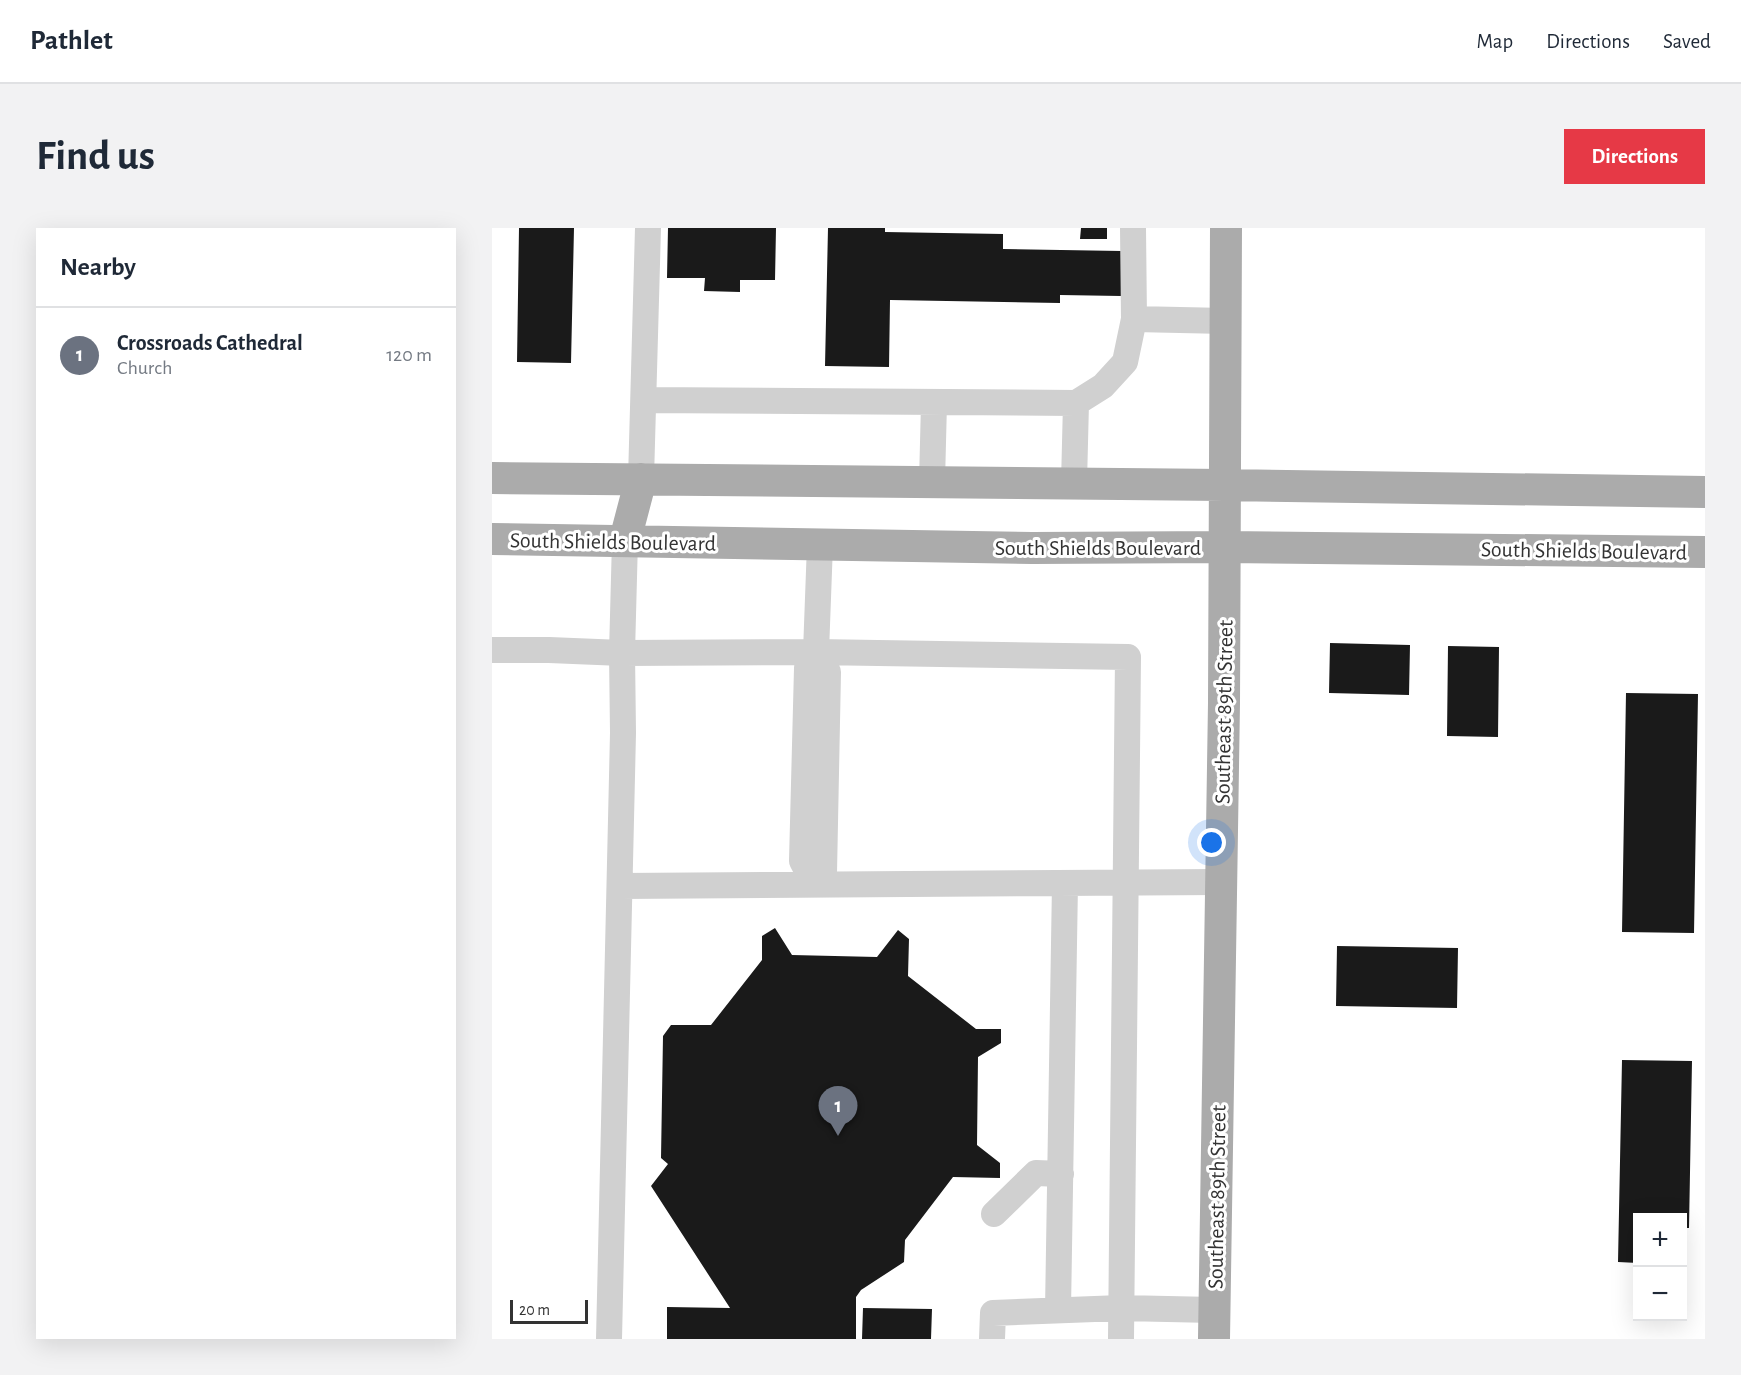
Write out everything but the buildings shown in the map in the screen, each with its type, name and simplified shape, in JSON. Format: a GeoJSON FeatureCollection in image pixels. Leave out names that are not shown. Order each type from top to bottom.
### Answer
{"type":"FeatureCollection","features":[{"type":"Feature","properties":{"kind":"main road","name":"Southeast 89th Street"},"geometry":{"type":"LineString","coordinates":[[1214,1325],[1226,547],[1226,228]]}},
{"type":"Feature","properties":{"kind":"main road"},"geometry":{"type":"LineString","coordinates":[[492,478],[1705,492]]}},
{"type":"Feature","properties":{"kind":"main road"},"geometry":{"type":"LineString","coordinates":[[625,540],[641,479]]}},
{"type":"Feature","properties":{"kind":"main road","name":"South Shields Boulevard"},"geometry":{"type":"LineString","coordinates":[[492,539],[1032,548],[1226,547],[1705,552]]}},
{"type":"Feature","properties":{"kind":"lane"},"geometry":{"type":"LineString","coordinates":[[641,479],[648,228]]}},
{"type":"Feature","properties":{"kind":"lane"},"geometry":{"type":"LineString","coordinates":[[644,400],[1076,403],[1103,386],[1125,362],[1134,319],[1133,228]]}},
{"type":"Feature","properties":{"kind":"lane"},"geometry":{"type":"LineString","coordinates":[[1134,319],[1226,321]]}},
{"type":"Feature","properties":{"kind":"lane"},"geometry":{"type":"LineString","coordinates":[[932,482],[934,403]]}},
{"type":"Feature","properties":{"kind":"lane"},"geometry":{"type":"LineString","coordinates":[[1074,483],[1076,403]]}},
{"type":"Feature","properties":{"kind":"lane"},"geometry":{"type":"LineString","coordinates":[[609,1339],[620,886],[625,540]]}},
{"type":"Feature","properties":{"kind":"lane"},"geometry":{"type":"LineString","coordinates":[[814,885],[802,861],[807,669],[816,652],[820,544]]}},
{"type":"Feature","properties":{"kind":"lane"},"geometry":{"type":"LineString","coordinates":[[492,650],[1128,657],[1121,1339]]}},
{"type":"Feature","properties":{"kind":"lane"},"geometry":{"type":"LineString","coordinates":[[620,886],[1220,882]]}},
{"type":"Feature","properties":{"kind":"lane"},"geometry":{"type":"LineString","coordinates":[[1058,1310],[1065,883]]}},
{"type":"Feature","properties":{"kind":"lane"},"geometry":{"type":"LineString","coordinates":[[994,1214],[1036,1173],[1061,1174]]}},
{"type":"Feature","properties":{"kind":"lane"},"geometry":{"type":"LineString","coordinates":[[993,1339],[993,1313],[1121,1308],[1214,1325]]}},
{"type":"Feature","properties":{"kind":"place","name":"Crossroads Cathedral"},"geometry":{"type":"Point","coordinates":[838,1136]}}]}
